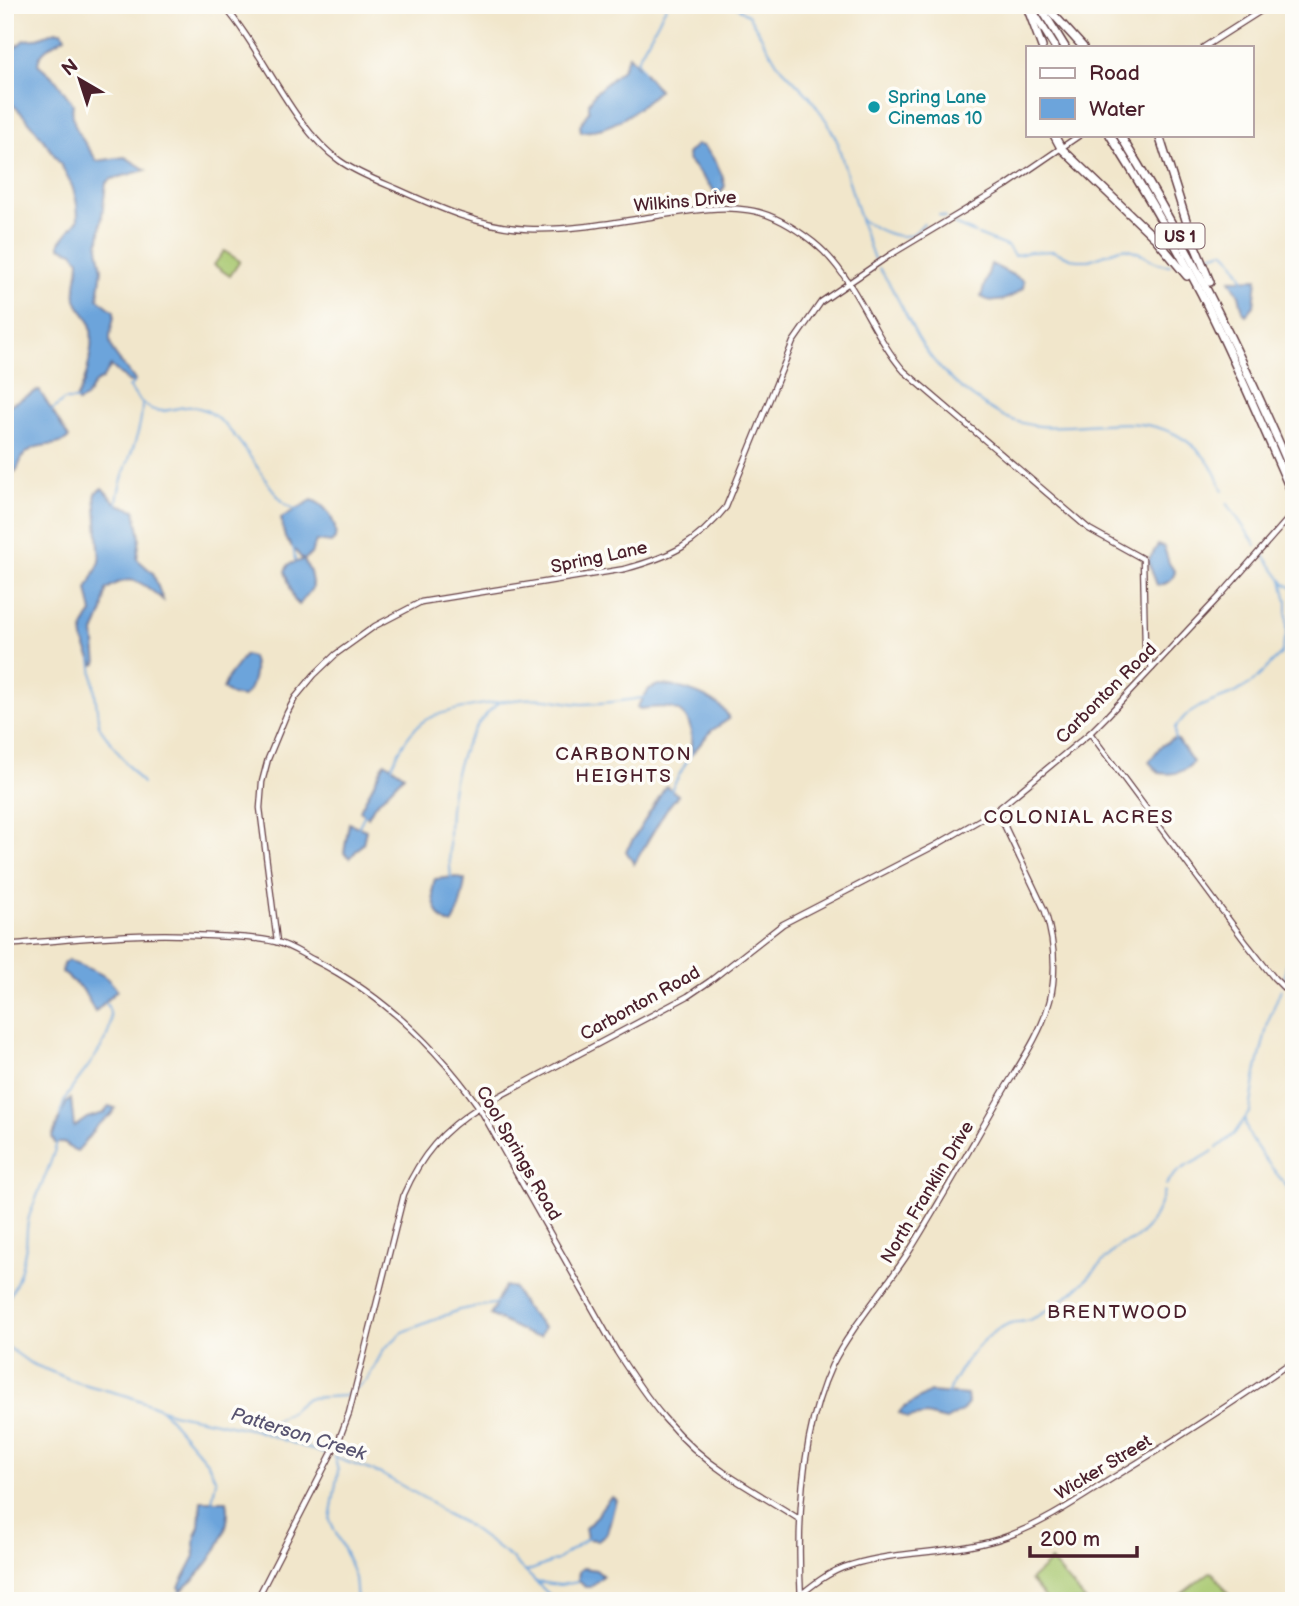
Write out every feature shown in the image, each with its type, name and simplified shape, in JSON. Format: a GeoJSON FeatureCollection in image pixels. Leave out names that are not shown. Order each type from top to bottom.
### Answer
{"type":"FeatureCollection","features":[{"type":"Feature","properties":{"kind":"highway"},"geometry":{"type":"LineString","coordinates":[[1027,5],[1042,46]]}},
{"type":"Feature","properties":{"kind":"highway"},"geometry":{"type":"LineString","coordinates":[[1027,5],[1054,46]]}},
{"type":"Feature","properties":{"kind":"highway"},"geometry":{"type":"LineString","coordinates":[[1039,5],[1064,46]]}},
{"type":"Feature","properties":{"kind":"highway"},"geometry":{"type":"LineString","coordinates":[[1045,5],[1082,46]]}},
{"type":"Feature","properties":{"kind":"highway"},"geometry":{"type":"LineString","coordinates":[[1054,136],[1061,149],[1164,248],[1201,293]]}},
{"type":"Feature","properties":{"kind":"highway","name":"US 1"},"geometry":{"type":"LineString","coordinates":[[1111,136],[1154,207],[1201,293],[1294,498]]}},
{"type":"Feature","properties":{"kind":"highway","name":"US 1"},"geometry":{"type":"LineString","coordinates":[[1121,136],[1184,243],[1234,341],[1294,477]]}},
{"type":"Feature","properties":{"kind":"highway"},"geometry":{"type":"LineString","coordinates":[[1159,136],[1192,239],[1234,341]]}},
{"type":"Feature","properties":{"kind":"street","name":"Wilkins Drive"},"geometry":{"type":"LineString","coordinates":[[223,5],[244,32],[306,128],[324,148],[340,162],[363,175],[441,209],[496,227],[530,229],[576,227],[709,209],[749,210],[767,214],[814,243],[833,261],[848,283],[888,353],[927,393],[1089,529],[1143,559],[1145,647],[1152,669]]}},
{"type":"Feature","properties":{"kind":"street"},"geometry":{"type":"LineString","coordinates":[[1207,46],[1270,5]]}},
{"type":"Feature","properties":{"kind":"street","name":"Spring Lane"},"geometry":{"type":"LineString","coordinates":[[277,942],[260,808],[262,782],[287,713],[313,674],[375,626],[421,602],[625,569],[656,560],[689,545],[711,525],[726,506],[793,342],[821,302],[1007,185],[1079,136]]}},
{"type":"Feature","properties":{"kind":"street","name":"Carbonton Road"},"geometry":{"type":"LineString","coordinates":[[256,1601],[340,1437],[349,1413],[405,1191],[420,1161],[455,1122],[688,996],[783,924],[997,810],[1090,733],[1220,596],[1294,512]]}},
{"type":"Feature","properties":{"kind":"street"},"geometry":{"type":"LineString","coordinates":[[1090,733],[1247,944],[1294,998]]}},
{"type":"Feature","properties":{"kind":"street","name":"North Franklin Drive"},"geometry":{"type":"LineString","coordinates":[[802,1601],[799,1519],[814,1420],[833,1364],[943,1196],[1034,1038],[1049,1003],[1054,963],[1050,928],[1045,911],[997,810]]}},
{"type":"Feature","properties":{"kind":"street","name":"Cool Springs Road"},"geometry":{"type":"LineString","coordinates":[[5,945],[146,933],[226,936],[277,942],[355,982],[402,1019],[439,1055],[479,1107],[563,1258],[641,1390],[672,1427],[712,1463],[799,1519]]}},
{"type":"Feature","properties":{"kind":"street","name":"Wicker Street"},"geometry":{"type":"LineString","coordinates":[[793,1601],[826,1576],[850,1565],[889,1557],[954,1550],[1011,1536],[1181,1437],[1294,1360]]}},
{"type":"Feature","properties":{"kind":"green space"},"geometry":{"type":"Polygon","coordinates":[[[224,251],[240,261],[230,276],[214,265],[224,251]]]}},
{"type":"Feature","properties":{"kind":"green space"},"geometry":{"type":"Polygon","coordinates":[[[1051,1561],[1086,1601],[1048,1601],[1030,1580],[1051,1561]]]}},
{"type":"Feature","properties":{"kind":"green space"},"geometry":{"type":"Polygon","coordinates":[[[1210,1572],[1234,1601],[1172,1601],[1210,1572]]]}},
{"type":"Feature","properties":{"kind":"water"},"geometry":{"type":"Polygon","coordinates":[[[62,31],[65,37],[44,51],[38,64],[54,78],[73,104],[76,127],[84,141],[97,161],[125,157],[146,170],[106,183],[98,248],[102,269],[98,299],[114,311],[110,344],[135,381],[128,381],[111,366],[102,379],[94,384],[86,398],[78,402],[76,399],[84,383],[89,362],[91,331],[89,320],[76,299],[79,260],[73,252],[60,247],[60,242],[78,220],[76,199],[64,170],[45,142],[5,99],[5,56],[24,40],[62,31]]]}},
{"type":"Feature","properties":{"kind":"water"},"geometry":{"type":"Polygon","coordinates":[[[629,55],[659,90],[614,124],[581,132],[580,125],[589,111],[589,103],[595,93],[622,70],[629,55]]]}},
{"type":"Feature","properties":{"kind":"water"},"geometry":{"type":"Polygon","coordinates":[[[696,145],[703,146],[720,170],[725,186],[720,194],[715,192],[688,160],[687,154],[696,145]]]}},
{"type":"Feature","properties":{"kind":"water"},"geometry":{"type":"Polygon","coordinates":[[[991,264],[1024,281],[1023,288],[1003,300],[992,301],[981,297],[991,264]]]}},
{"type":"Feature","properties":{"kind":"water"},"geometry":{"type":"Polygon","coordinates":[[[1257,279],[1254,306],[1246,315],[1230,280],[1257,279]]]}},
{"type":"Feature","properties":{"kind":"water"},"geometry":{"type":"Polygon","coordinates":[[[39,390],[69,438],[31,449],[24,455],[15,472],[5,466],[5,407],[39,390]]]}},
{"type":"Feature","properties":{"kind":"water"},"geometry":{"type":"Polygon","coordinates":[[[102,488],[117,504],[135,510],[140,538],[137,559],[153,573],[163,600],[143,585],[130,580],[106,590],[103,611],[94,633],[97,664],[94,665],[84,644],[83,633],[92,613],[87,589],[100,562],[95,493],[102,488]]]}},
{"type":"Feature","properties":{"kind":"water"},"geometry":{"type":"Polygon","coordinates":[[[312,500],[322,506],[330,516],[335,527],[335,539],[331,543],[316,541],[311,554],[304,560],[313,587],[299,605],[294,600],[285,571],[289,564],[303,560],[285,538],[281,518],[312,500]]]}},
{"type":"Feature","properties":{"kind":"water"},"geometry":{"type":"Polygon","coordinates":[[[1158,545],[1164,547],[1175,572],[1171,580],[1160,585],[1157,585],[1148,561],[1158,545]]]}},
{"type":"Feature","properties":{"kind":"water"},"geometry":{"type":"Polygon","coordinates":[[[245,655],[252,657],[252,684],[243,697],[231,695],[223,689],[228,677],[245,655]]]}},
{"type":"Feature","properties":{"kind":"water"},"geometry":{"type":"Polygon","coordinates":[[[658,685],[699,694],[718,705],[729,719],[711,731],[692,754],[691,731],[684,715],[672,708],[637,707],[649,689],[658,685]]]}},
{"type":"Feature","properties":{"kind":"water"},"geometry":{"type":"Polygon","coordinates":[[[1172,739],[1178,740],[1193,762],[1178,772],[1159,773],[1149,762],[1160,747],[1172,739]]]}},
{"type":"Feature","properties":{"kind":"water"},"geometry":{"type":"Polygon","coordinates":[[[385,762],[404,775],[374,806],[368,817],[360,811],[385,762]]]}},
{"type":"Feature","properties":{"kind":"water"},"geometry":{"type":"Polygon","coordinates":[[[666,786],[678,795],[634,864],[626,851],[666,786]]]}},
{"type":"Feature","properties":{"kind":"water"},"geometry":{"type":"Polygon","coordinates":[[[349,823],[366,830],[363,843],[350,858],[344,853],[349,823]]]}},
{"type":"Feature","properties":{"kind":"water"},"geometry":{"type":"Polygon","coordinates":[[[455,877],[465,880],[452,924],[442,918],[435,906],[433,885],[435,879],[455,877]]]}},
{"type":"Feature","properties":{"kind":"water"},"geometry":{"type":"Polygon","coordinates":[[[68,960],[101,974],[117,990],[95,1012],[83,990],[62,972],[63,964],[68,960]]]}},
{"type":"Feature","properties":{"kind":"water"},"geometry":{"type":"Polygon","coordinates":[[[71,1099],[74,1127],[87,1118],[104,1113],[109,1106],[115,1108],[77,1151],[66,1143],[55,1143],[52,1137],[66,1103],[71,1099]]]}},
{"type":"Feature","properties":{"kind":"water"},"geometry":{"type":"Polygon","coordinates":[[[505,1286],[514,1288],[523,1305],[544,1328],[540,1336],[530,1335],[490,1315],[505,1286]]]}},
{"type":"Feature","properties":{"kind":"water"},"geometry":{"type":"Polygon","coordinates":[[[930,1392],[967,1395],[968,1404],[946,1420],[926,1415],[907,1418],[899,1413],[930,1392]]]}},
{"type":"Feature","properties":{"kind":"water"},"geometry":{"type":"Polygon","coordinates":[[[612,1497],[616,1500],[607,1533],[598,1540],[587,1539],[585,1528],[612,1497]]]}},
{"type":"Feature","properties":{"kind":"water"},"geometry":{"type":"Polygon","coordinates":[[[201,1501],[227,1501],[226,1526],[216,1551],[181,1591],[179,1587],[195,1556],[194,1543],[199,1526],[201,1501]]]}},
{"type":"Feature","properties":{"kind":"water"},"geometry":{"type":"Polygon","coordinates":[[[583,1568],[596,1570],[603,1576],[590,1587],[585,1587],[578,1580],[579,1571],[583,1568]]]}},
{"type":"Feature","properties":{"kind":"waterway"},"geometry":{"type":"LineString","coordinates":[[643,72],[637,60],[667,5]]}},
{"type":"Feature","properties":{"kind":"waterway"},"geometry":{"type":"LineString","coordinates":[[734,5],[749,16],[777,63],[810,97],[828,123],[837,141],[874,259]]}},
{"type":"Feature","properties":{"kind":"waterway"},"geometry":{"type":"LineString","coordinates":[[5,47],[12,50]]}},
{"type":"Feature","properties":{"kind":"waterway"},"geometry":{"type":"LineString","coordinates":[[939,215],[945,217]]}},
{"type":"Feature","properties":{"kind":"waterway"},"geometry":{"type":"LineString","coordinates":[[860,219],[898,236],[911,235],[924,223]]}},
{"type":"Feature","properties":{"kind":"waterway"},"geometry":{"type":"LineString","coordinates":[[954,224],[975,233]]}},
{"type":"Feature","properties":{"kind":"waterway"},"geometry":{"type":"LineString","coordinates":[[978,235],[1008,247],[1014,256],[1053,251],[1076,260],[1089,260],[1120,249]]}},
{"type":"Feature","properties":{"kind":"waterway"},"geometry":{"type":"LineString","coordinates":[[1123,248],[1136,251],[1158,263],[1170,265]]}},
{"type":"Feature","properties":{"kind":"waterway"},"geometry":{"type":"LineString","coordinates":[[1210,255],[1224,251],[1233,260],[1244,280]]}},
{"type":"Feature","properties":{"kind":"waterway"},"geometry":{"type":"LineString","coordinates":[[879,268],[934,361],[953,381],[987,407],[1020,423],[1042,426],[1134,423],[1156,427],[1186,440],[1200,452],[1211,466],[1223,491]]}},
{"type":"Feature","properties":{"kind":"waterway"},"geometry":{"type":"LineString","coordinates":[[132,381],[134,383],[129,387],[140,401],[150,408],[159,411],[197,407],[219,419],[237,439],[277,495],[285,504],[296,510]]}},
{"type":"Feature","properties":{"kind":"waterway"},"geometry":{"type":"LineString","coordinates":[[50,412],[64,400],[77,400]]}},
{"type":"Feature","properties":{"kind":"waterway"},"geometry":{"type":"LineString","coordinates":[[117,504],[138,431],[142,405]]}},
{"type":"Feature","properties":{"kind":"waterway"},"geometry":{"type":"LineString","coordinates":[[1227,503],[1256,545]]}},
{"type":"Feature","properties":{"kind":"waterway"},"geometry":{"type":"LineString","coordinates":[[293,545],[295,560]]}},
{"type":"Feature","properties":{"kind":"waterway"},"geometry":{"type":"LineString","coordinates":[[1263,554],[1284,583],[1294,589]]}},
{"type":"Feature","properties":{"kind":"waterway"},"geometry":{"type":"LineString","coordinates":[[1175,740],[1175,728],[1185,716],[1253,682],[1281,654],[1287,633],[1287,601],[1282,580]]}},
{"type":"Feature","properties":{"kind":"waterway"},"geometry":{"type":"LineString","coordinates":[[91,659],[99,726],[142,783]]}},
{"type":"Feature","properties":{"kind":"waterway"},"geometry":{"type":"LineString","coordinates":[[391,768],[403,744],[416,727],[444,713],[519,700],[546,699],[583,704],[647,697]]}},
{"type":"Feature","properties":{"kind":"waterway"},"geometry":{"type":"LineString","coordinates":[[451,880],[450,809],[459,762],[468,740],[481,720],[498,703]]}},
{"type":"Feature","properties":{"kind":"waterway"},"geometry":{"type":"LineString","coordinates":[[671,790],[692,752]]}},
{"type":"Feature","properties":{"kind":"waterway"},"geometry":{"type":"LineString","coordinates":[[358,828],[365,814]]}},
{"type":"Feature","properties":{"kind":"waterway"},"geometry":{"type":"LineString","coordinates":[[1284,984],[1288,950],[1294,946]]}},
{"type":"Feature","properties":{"kind":"waterway"},"geometry":{"type":"LineString","coordinates":[[1217,1148],[1234,1134],[1250,1111],[1269,1019],[1281,989]]}},
{"type":"Feature","properties":{"kind":"waterway"},"geometry":{"type":"LineString","coordinates":[[61,1119],[63,1104],[104,1042],[110,1015],[106,1003]]}},
{"type":"Feature","properties":{"kind":"waterway"},"geometry":{"type":"LineString","coordinates":[[1245,1120],[1250,1137],[1263,1156],[1290,1191],[1294,1190]]}},
{"type":"Feature","properties":{"kind":"waterway"},"geometry":{"type":"LineString","coordinates":[[5,1303],[19,1276],[29,1218],[57,1142]]}},
{"type":"Feature","properties":{"kind":"waterway"},"geometry":{"type":"LineString","coordinates":[[1166,1185],[1182,1169],[1213,1151]]}},
{"type":"Feature","properties":{"kind":"waterway"},"geometry":{"type":"LineString","coordinates":[[946,1396],[964,1365],[988,1337],[1008,1324],[1029,1320],[1050,1309],[1076,1289],[1119,1246],[1139,1236],[1153,1218],[1164,1191]]}},
{"type":"Feature","properties":{"kind":"waterway"},"geometry":{"type":"LineString","coordinates":[[257,1431],[307,1398],[344,1396],[356,1388],[367,1380],[384,1349],[403,1332],[459,1310],[498,1303]]}},
{"type":"Feature","properties":{"kind":"waterway","name":"Patterson Creek"},"geometry":{"type":"LineString","coordinates":[[5,1345],[30,1363],[79,1383],[128,1396],[172,1413],[254,1430],[328,1455]]}},
{"type":"Feature","properties":{"kind":"waterway"},"geometry":{"type":"LineString","coordinates":[[163,1411],[208,1463],[216,1481],[212,1501]]}},
{"type":"Feature","properties":{"kind":"waterway","name":"Patterson Creek"},"geometry":{"type":"LineString","coordinates":[[333,1457],[381,1474],[464,1523],[511,1558],[556,1601]]}},
{"type":"Feature","properties":{"kind":"waterway"},"geometry":{"type":"LineString","coordinates":[[335,1459],[338,1471],[330,1520],[355,1578],[357,1601]]}},
{"type":"Feature","properties":{"kind":"waterway"},"geometry":{"type":"LineString","coordinates":[[526,1572],[557,1560],[588,1538]]}},
{"type":"Feature","properties":{"kind":"waterway"},"geometry":{"type":"LineString","coordinates":[[535,1582],[560,1585],[578,1582]]}},
{"type":"Feature","properties":{"kind":"waterway"},"geometry":{"type":"LineString","coordinates":[[171,1601],[180,1592]]}},
{"type":"Feature","properties":{"kind":"place","name":"Spring Lane Cinemas 10"},"geometry":{"type":"Point","coordinates":[874,107]}},
{"type":"Feature","properties":{"kind":"district","name":"CARBONTON HEIGHTS"},"geometry":{"type":"Point","coordinates":[624,764]}},
{"type":"Feature","properties":{"kind":"district","name":"COLONIAL ACRES"},"geometry":{"type":"Point","coordinates":[1079,816]}},
{"type":"Feature","properties":{"kind":"district","name":"BRENTWOOD"},"geometry":{"type":"Point","coordinates":[1118,1311]}}]}
